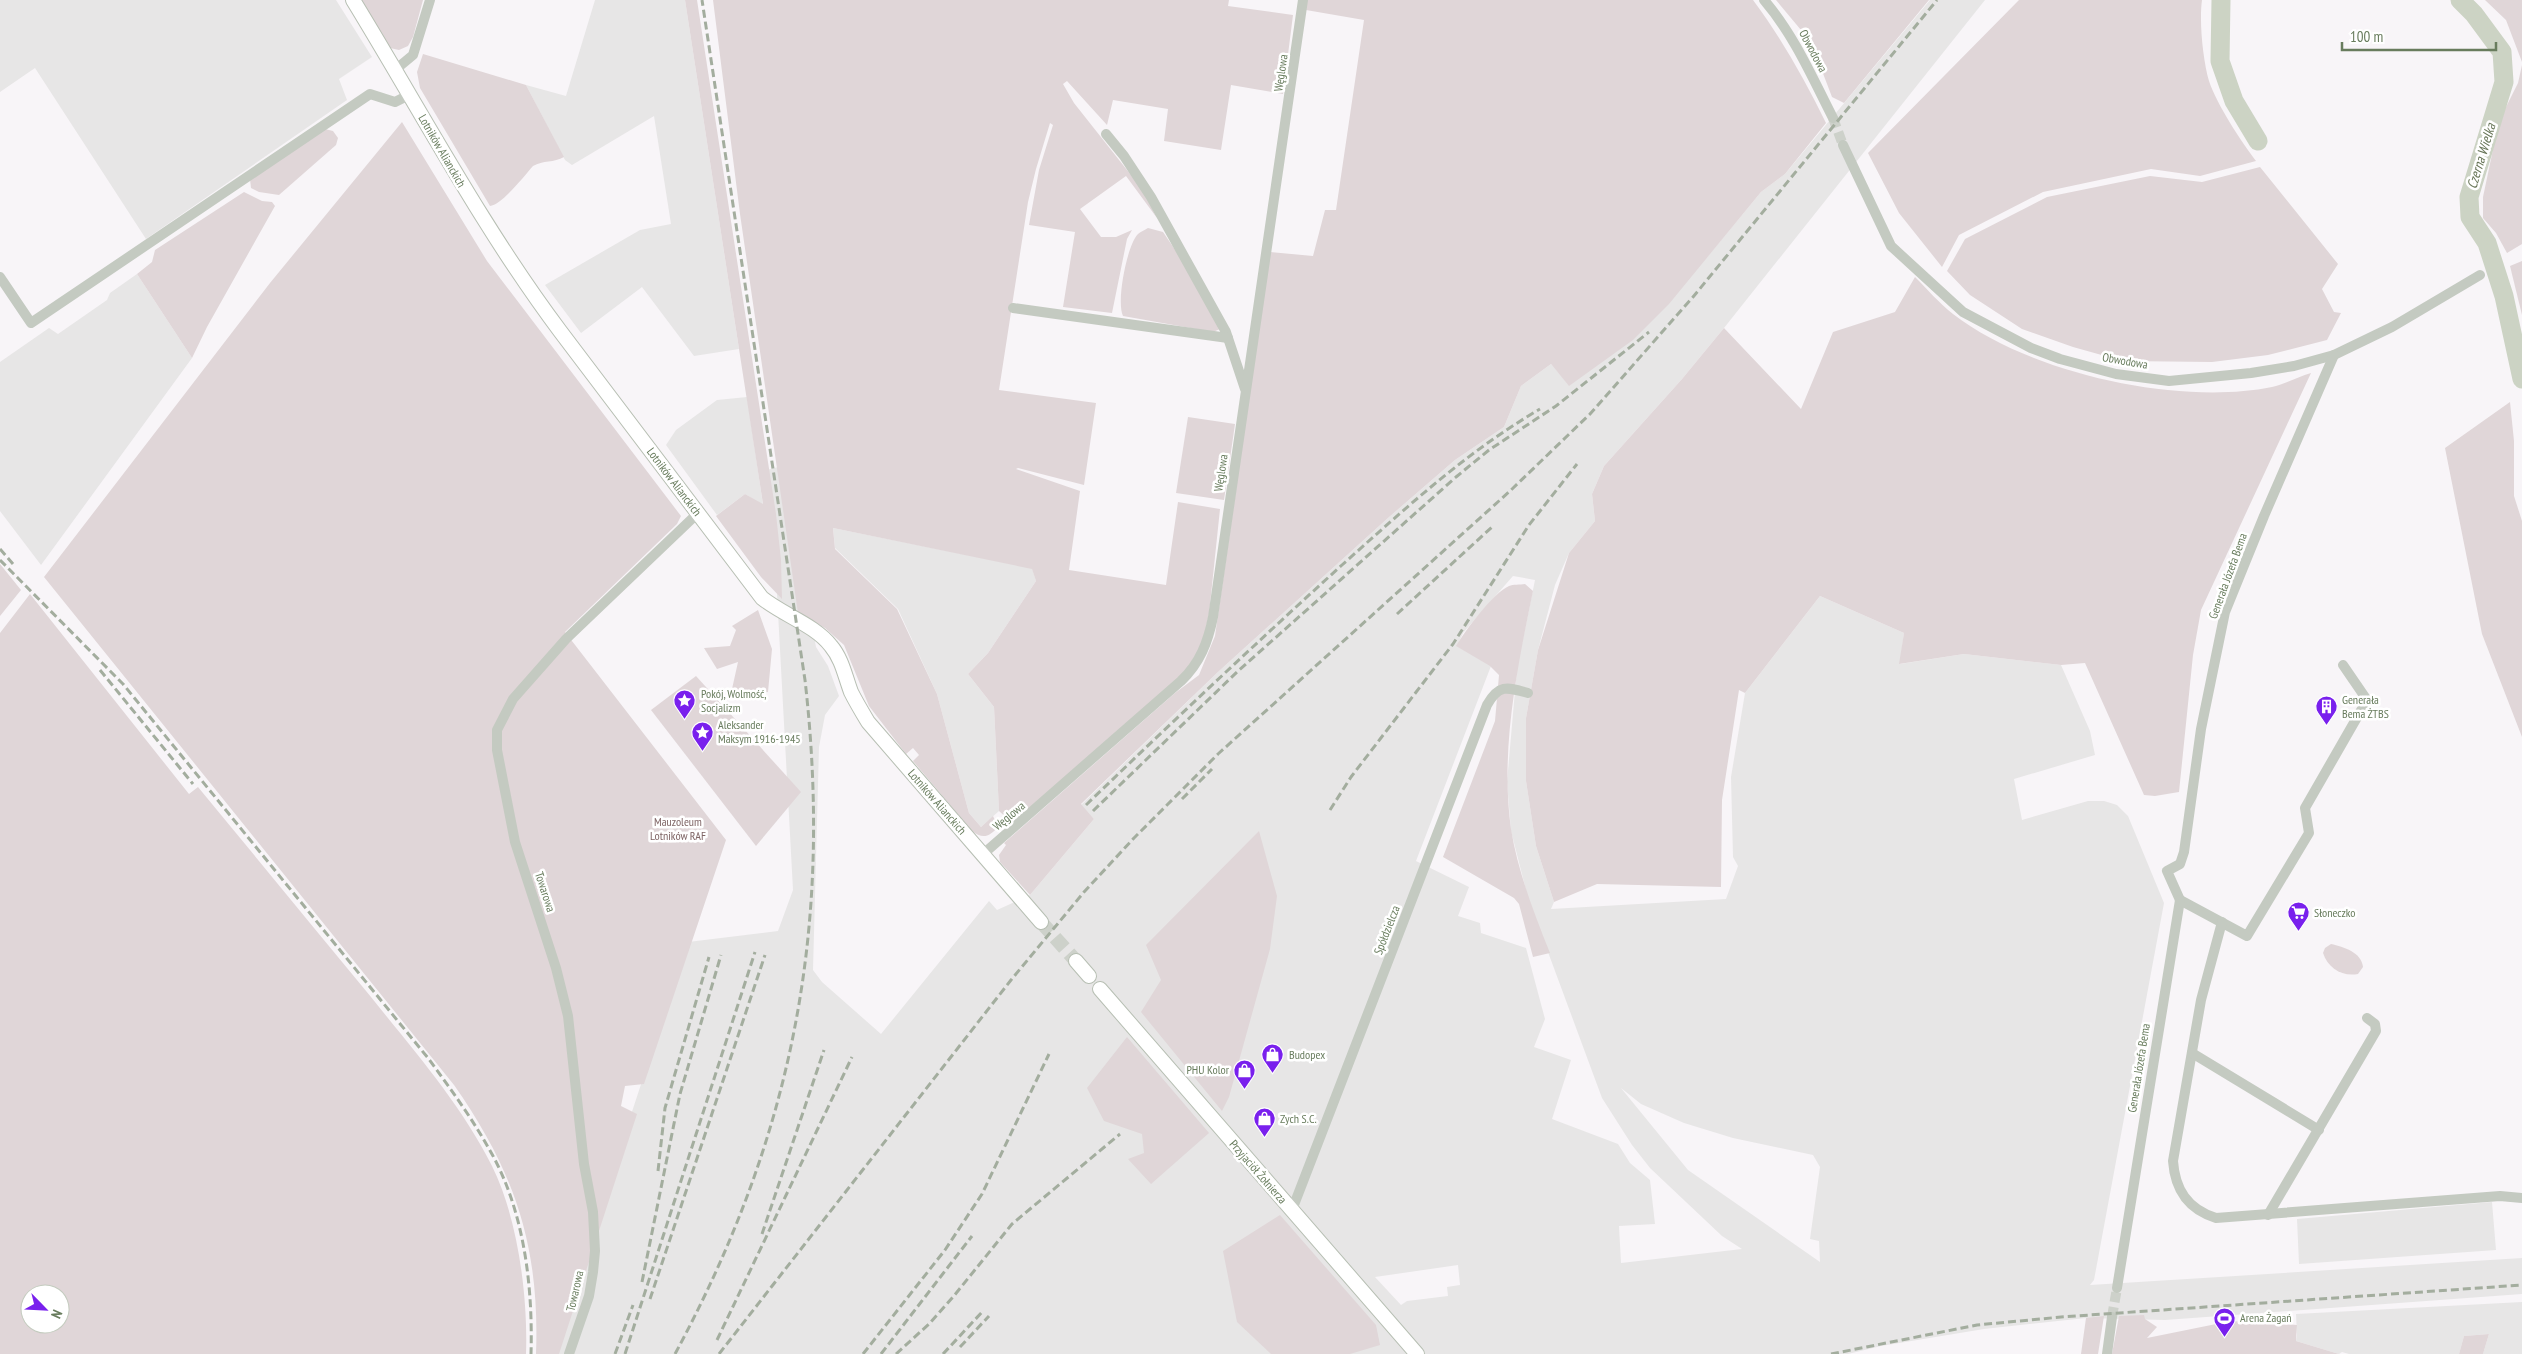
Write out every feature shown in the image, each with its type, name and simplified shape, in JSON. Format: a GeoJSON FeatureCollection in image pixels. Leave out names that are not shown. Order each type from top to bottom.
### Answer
{"type":"FeatureCollection","features":[{"type":"Feature","properties":{"kind":"main road","name":"Lotników Alianckich"},"geometry":{"type":"LineString","coordinates":[[353,0],[481,218],[528,289],[762,598],[776,609],[816,632],[830,645],[837,655],[852,695],[868,722],[1042,922]]}},
{"type":"Feature","properties":{"kind":"main road"},"geometry":{"type":"LineString","coordinates":[[1076,961],[1089,976]]}},
{"type":"Feature","properties":{"kind":"main road","name":"Przyjaciół Żołnierza"},"geometry":{"type":"LineString","coordinates":[[1100,989],[1417,1354]]}},
{"type":"Feature","properties":{"kind":"street"},"geometry":{"type":"LineString","coordinates":[[395,70],[413,55],[430,0]]}},
{"type":"Feature","properties":{"kind":"street","name":"Węglowa"},"geometry":{"type":"LineString","coordinates":[[982,854],[1181,681],[1201,655],[1213,618],[1303,0]]}},
{"type":"Feature","properties":{"kind":"street","name":"Obwodowa"},"geometry":{"type":"LineString","coordinates":[[1764,0],[1781,20],[1798,48],[1833,118]]}},
{"type":"Feature","properties":{"kind":"street"},"geometry":{"type":"LineString","coordinates":[[0,277],[32,323],[370,94],[395,102],[409,95]]}},
{"type":"Feature","properties":{"kind":"street"},"geometry":{"type":"LineString","coordinates":[[1106,134],[1124,156],[1151,197],[1228,338],[1246,393]]}},
{"type":"Feature","properties":{"kind":"street","name":"Obwodowa"},"geometry":{"type":"LineString","coordinates":[[1843,145],[1891,246],[1962,312],[2031,348],[2060,359],[2116,374],[2169,381],[2251,374],[2294,366],[2334,355],[2392,327],[2480,275]]}},
{"type":"Feature","properties":{"kind":"street"},"geometry":{"type":"LineString","coordinates":[[1013,308],[1228,338]]}},
{"type":"Feature","properties":{"kind":"street","name":"Generała Józefa Bema"},"geometry":{"type":"LineString","coordinates":[[2117,1288],[2180,900],[2167,871],[2180,864],[2184,852],[2201,729],[2225,612],[2264,516],[2334,355]]}},
{"type":"Feature","properties":{"kind":"street","name":"Towarowa"},"geometry":{"type":"LineString","coordinates":[[570,1354],[589,1296],[593,1272],[595,1251],[593,1212],[584,1164],[568,1016],[556,968],[516,842],[496,750],[497,730],[514,699],[566,639],[698,513]]}},
{"type":"Feature","properties":{"kind":"street"},"geometry":{"type":"LineString","coordinates":[[2180,900],[2247,936],[2309,833],[2305,808],[2366,700],[2343,665]]}},
{"type":"Feature","properties":{"kind":"street","name":"Spółdzielcza"},"geometry":{"type":"LineString","coordinates":[[1292,1210],[1487,705],[1494,693],[1499,690],[1509,688],[1528,693]]}},
{"type":"Feature","properties":{"kind":"street"},"geometry":{"type":"LineString","coordinates":[[2222,922],[2201,1000],[2173,1161],[2174,1177],[2182,1195],[2203,1214],[2216,1218],[2500,1196],[2522,1198]]}},
{"type":"Feature","properties":{"kind":"street"},"geometry":{"type":"LineString","coordinates":[[2268,1215],[2376,1031],[2375,1024],[2367,1018]]}},
{"type":"Feature","properties":{"kind":"street"},"geometry":{"type":"LineString","coordinates":[[2192,1053],[2319,1130]]}},
{"type":"Feature","properties":{"kind":"street"},"geometry":{"type":"LineString","coordinates":[[2107,1354],[2112,1317]]}},
{"type":"Feature","properties":{"kind":"shaded area"},"geometry":{"type":"Polygon","coordinates":[[[0,0],[336,0],[372,57],[339,79],[347,100],[146,239],[35,68],[0,92],[0,0]]]}},
{"type":"Feature","properties":{"kind":"shaded area"},"geometry":{"type":"Polygon","coordinates":[[[595,0],[685,0],[739,349],[694,356],[642,287],[581,333],[545,285],[640,230],[671,224],[654,116],[572,165],[565,160],[526,85],[566,96],[595,0]]]}},
{"type":"Feature","properties":{"kind":"shaded area"},"geometry":{"type":"Polygon","coordinates":[[[1930,0],[1985,0],[1724,328],[1682,379],[1604,466],[1592,494],[1595,521],[1569,553],[1555,585],[1538,650],[1526,718],[1526,781],[1536,846],[1554,902],[1551,909],[1726,899],[1738,866],[1733,857],[1731,777],[1745,693],[1820,596],[1904,633],[1900,664],[1964,654],[2061,665],[2090,731],[2095,755],[2014,779],[2022,820],[2088,801],[2104,801],[2117,805],[2128,816],[2164,903],[2094,1280],[2090,1285],[2522,1258],[2522,1294],[2165,1320],[2086,1318],[1984,1329],[1881,1346],[1848,1354],[552,1354],[688,942],[778,931],[793,890],[775,557],[763,471],[782,466],[816,647],[828,666],[839,696],[825,715],[819,747],[813,970],[822,982],[881,1034],[989,901],[997,910],[1030,895],[1094,819],[1081,805],[1218,672],[1455,460],[1504,427],[1521,386],[1551,364],[1569,385],[1666,301],[1708,256],[1761,192],[1785,174],[1930,0]],[[1513,576],[1463,633],[1457,646],[1491,666],[1416,861],[1469,887],[1458,916],[1480,923],[1481,933],[1526,948],[1545,1019],[1534,1047],[1571,1060],[1552,1119],[1618,1144],[1630,1163],[1650,1180],[1655,1224],[1619,1226],[1621,1263],[1742,1249],[1722,1236],[1650,1168],[1632,1145],[1602,1098],[1528,898],[1511,831],[1507,782],[1517,668],[1535,580],[1513,576]],[[1621,1088],[1688,1170],[1820,1262],[1819,1241],[1810,1239],[1820,1167],[1813,1155],[1733,1138],[1684,1123],[1641,1104],[1621,1088]],[[1458,1265],[1375,1277],[1401,1305],[1407,1301],[1448,1296],[1447,1287],[1460,1285],[1458,1265]]]}},
{"type":"Feature","properties":{"kind":"shaded area"},"geometry":{"type":"Polygon","coordinates":[[[137,274],[192,358],[41,565],[0,511],[0,362],[49,328],[58,334],[107,300],[110,293],[137,274]]]}},
{"type":"Feature","properties":{"kind":"shaded area"},"geometry":{"type":"Polygon","coordinates":[[[747,397],[763,505],[745,494],[717,515],[666,445],[676,430],[717,400],[747,397]]]}},
{"type":"Feature","properties":{"kind":"shaded area"},"geometry":{"type":"Polygon","coordinates":[[[833,528],[1032,568],[1036,581],[988,653],[968,674],[994,707],[999,811],[981,827],[969,813],[937,694],[898,609],[835,548],[833,528]]]}},
{"type":"Feature","properties":{"kind":"shaded area"},"geometry":{"type":"Polygon","coordinates":[[[2492,1202],[2496,1250],[2299,1264],[2297,1219],[2492,1202]]]}},
{"type":"Feature","properties":{"kind":"shaded area"},"geometry":{"type":"Polygon","coordinates":[[[2522,1302],[2522,1354],[2483,1354],[2489,1334],[2464,1336],[2459,1354],[2349,1354],[2342,1352],[2339,1354],[2296,1341],[2296,1314],[2522,1302]]]}},
{"type":"Feature","properties":{"kind":"green space"},"geometry":{"type":"Polygon","coordinates":[[[361,0],[423,0],[413,37],[408,46],[399,50],[390,48],[361,0]]]}},
{"type":"Feature","properties":{"kind":"green space"},"geometry":{"type":"Polygon","coordinates":[[[685,0],[697,0],[776,514],[781,560],[782,599],[761,577],[716,516],[745,494],[763,504],[685,0]]]}},
{"type":"Feature","properties":{"kind":"green space"},"geometry":{"type":"Polygon","coordinates":[[[713,0],[1229,0],[1228,6],[1293,15],[1283,94],[1231,85],[1221,150],[1164,141],[1168,109],[1113,100],[1107,125],[1067,81],[1063,84],[1074,103],[1142,189],[1157,218],[1126,176],[1080,209],[1101,237],[1116,237],[1132,230],[1127,239],[1112,313],[1063,307],[1075,232],[1029,225],[1039,170],[1053,125],[1050,123],[1028,202],[999,390],[1096,403],[1084,485],[1016,469],[1080,491],[1069,570],[1166,585],[1178,502],[1220,509],[1209,614],[1202,645],[1184,673],[1018,818],[1008,819],[999,811],[994,707],[968,674],[988,653],[1036,581],[1032,569],[833,528],[835,549],[897,609],[937,694],[969,813],[981,827],[993,816],[998,827],[986,836],[972,831],[913,761],[919,755],[913,748],[906,754],[869,706],[844,645],[825,628],[798,613],[740,214],[713,0]]]}},
{"type":"Feature","properties":{"kind":"green space"},"geometry":{"type":"Polygon","coordinates":[[[1307,0],[1753,0],[1792,60],[1826,123],[1785,174],[1761,192],[1669,304],[1633,340],[1569,386],[1551,364],[1521,386],[1504,427],[1455,460],[1388,518],[1218,672],[1081,804],[1094,819],[1030,895],[1000,862],[999,855],[1006,845],[1004,843],[1175,693],[1199,675],[1215,636],[1270,252],[1313,256],[1325,210],[1336,210],[1364,20],[1306,10],[1307,0]]]}},
{"type":"Feature","properties":{"kind":"green space"},"geometry":{"type":"Polygon","coordinates":[[[1776,0],[1929,0],[1844,103],[1832,97],[1811,42],[1776,0]]]}},
{"type":"Feature","properties":{"kind":"green space"},"geometry":{"type":"Polygon","coordinates":[[[2019,0],[2202,0],[2202,41],[2209,81],[2223,112],[2256,161],[2200,176],[2151,169],[2043,192],[1959,235],[1942,267],[1899,213],[1868,153],[2019,0]]]}},
{"type":"Feature","properties":{"kind":"green space"},"geometry":{"type":"Polygon","coordinates":[[[2485,0],[2522,0],[2522,62],[2506,20],[2485,0]]]}},
{"type":"Feature","properties":{"kind":"green space"},"geometry":{"type":"Polygon","coordinates":[[[423,54],[526,85],[564,157],[533,166],[506,196],[495,205],[490,206],[420,88],[417,72],[423,54]]]}},
{"type":"Feature","properties":{"kind":"green space"},"geometry":{"type":"Polygon","coordinates":[[[2522,65],[2522,244],[2507,253],[2496,233],[2483,218],[2483,197],[2499,121],[2518,83],[2522,65]]]}},
{"type":"Feature","properties":{"kind":"green space","name":"Mauzoleum Lotników RAF"},"geometry":{"type":"Polygon","coordinates":[[[402,122],[487,261],[681,516],[677,524],[565,632],[726,840],[644,1084],[625,1086],[621,1106],[637,1114],[559,1354],[536,1354],[536,1315],[533,1279],[528,1245],[519,1212],[508,1180],[493,1149],[454,1085],[44,577],[270,283],[402,122]]]}},
{"type":"Feature","properties":{"kind":"green space"},"geometry":{"type":"Polygon","coordinates":[[[321,128],[333,131],[338,138],[336,145],[279,195],[259,192],[251,188],[250,179],[321,128]]]}},
{"type":"Feature","properties":{"kind":"green space"},"geometry":{"type":"Polygon","coordinates":[[[2260,167],[2338,264],[2322,289],[2334,312],[2341,313],[2327,340],[2268,355],[2212,362],[2123,361],[2073,347],[2022,329],[1970,295],[1947,271],[1965,239],[2047,197],[2150,176],[2202,182],[2260,167]]]}},
{"type":"Feature","properties":{"kind":"green space"},"geometry":{"type":"Polygon","coordinates":[[[244,192],[262,201],[272,202],[275,206],[207,327],[192,358],[137,274],[152,262],[155,250],[244,192]]]}},
{"type":"Feature","properties":{"kind":"green space"},"geometry":{"type":"Polygon","coordinates":[[[1148,228],[1163,232],[1184,263],[1220,329],[1213,332],[1123,316],[1121,309],[1122,287],[1130,249],[1138,234],[1148,228]]]}},
{"type":"Feature","properties":{"kind":"green space"},"geometry":{"type":"Polygon","coordinates":[[[2522,261],[2522,315],[2510,266],[2522,261]]]}},
{"type":"Feature","properties":{"kind":"green space"},"geometry":{"type":"Polygon","coordinates":[[[1915,277],[1948,310],[1985,335],[2022,353],[2063,368],[2106,380],[2150,388],[2193,392],[2234,392],[2272,387],[2311,373],[2201,610],[2193,655],[2179,792],[2155,796],[2144,795],[2085,663],[2061,665],[1964,654],[1899,664],[1904,633],[1820,596],[1745,693],[1739,690],[1722,800],[1721,887],[1597,884],[1554,902],[1536,846],[1526,781],[1526,718],[1538,650],[1569,553],[1595,521],[1592,494],[1604,466],[1682,379],[1724,328],[1801,409],[1833,332],[1895,312],[1915,277]]]}},
{"type":"Feature","properties":{"kind":"green space"},"geometry":{"type":"Polygon","coordinates":[[[2510,402],[2514,441],[2514,496],[2522,521],[2522,737],[2482,634],[2445,448],[2510,402]]]}},
{"type":"Feature","properties":{"kind":"green space"},"geometry":{"type":"Polygon","coordinates":[[[1188,417],[1235,424],[1224,500],[1176,493],[1188,417]]]}},
{"type":"Feature","properties":{"kind":"green space"},"geometry":{"type":"Polygon","coordinates":[[[0,564],[21,590],[0,616],[0,564]]]}},
{"type":"Feature","properties":{"kind":"green space"},"geometry":{"type":"Polygon","coordinates":[[[1525,584],[1533,591],[1521,650],[1512,710],[1509,740],[1508,799],[1511,829],[1522,877],[1550,953],[1533,957],[1519,904],[1514,898],[1443,857],[1495,721],[1499,675],[1490,666],[1456,646],[1495,596],[1509,586],[1525,584]]]}},
{"type":"Feature","properties":{"kind":"green space"},"geometry":{"type":"Polygon","coordinates":[[[30,594],[189,794],[198,787],[420,1058],[466,1121],[492,1166],[509,1209],[520,1258],[523,1283],[526,1354],[0,1354],[0,633],[30,594]]]}},
{"type":"Feature","properties":{"kind":"green space"},"geometry":{"type":"Polygon","coordinates":[[[758,610],[772,649],[768,692],[740,696],[732,689],[738,662],[717,669],[704,648],[730,646],[736,630],[732,626],[758,610]]]}},
{"type":"Feature","properties":{"kind":"green space"},"geometry":{"type":"Polygon","coordinates":[[[696,676],[801,792],[756,846],[651,710],[696,676]]]}},
{"type":"Feature","properties":{"kind":"green space"},"geometry":{"type":"Polygon","coordinates":[[[1259,831],[1277,896],[1270,949],[1229,1097],[1222,1111],[1141,1012],[1161,980],[1146,945],[1259,831]]]}},
{"type":"Feature","properties":{"kind":"green space"},"geometry":{"type":"Polygon","coordinates":[[[2331,944],[2346,949],[2359,958],[2363,967],[2358,974],[2341,973],[2328,963],[2323,953],[2325,948],[2331,944]]]}},
{"type":"Feature","properties":{"kind":"green space"},"geometry":{"type":"Polygon","coordinates":[[[1127,1037],[1209,1133],[1151,1184],[1128,1159],[1144,1153],[1142,1134],[1104,1121],[1087,1088],[1127,1037]]]}},
{"type":"Feature","properties":{"kind":"green space"},"geometry":{"type":"Polygon","coordinates":[[[1280,1215],[1376,1325],[1380,1345],[1350,1354],[1271,1354],[1237,1322],[1223,1251],[1280,1215]]]}},
{"type":"Feature","properties":{"kind":"green space","name":"Arena Żagań"},"geometry":{"type":"Polygon","coordinates":[[[2144,1315],[2145,1319],[2157,1327],[2147,1338],[2231,1321],[2297,1325],[2296,1341],[2339,1354],[2112,1354],[2119,1316],[2144,1315]]]}},
{"type":"Feature","properties":{"kind":"green space"},"geometry":{"type":"Polygon","coordinates":[[[2104,1316],[2098,1354],[2081,1354],[2086,1318],[2104,1316]]]}},
{"type":"Feature","properties":{"kind":"green space"},"geometry":{"type":"Polygon","coordinates":[[[2489,1334],[2483,1354],[2459,1354],[2464,1336],[2489,1334]]]}},
{"type":"Feature","properties":{"kind":"waterway","name":"Czerna Wielka"},"geometry":{"type":"LineString","coordinates":[[2221,0],[2220,61],[2234,101],[2258,141]]}},
{"type":"Feature","properties":{"kind":"waterway","name":"Czerna Wielka"},"geometry":{"type":"LineString","coordinates":[[2460,0],[2474,14],[2502,52],[2504,82],[2469,197],[2470,217],[2487,243],[2504,296],[2522,379]]}},
{"type":"Feature","properties":{"kind":"tunnel"},"geometry":{"type":"LineString","coordinates":[[1833,118],[1843,145]]}},
{"type":"Feature","properties":{"kind":"tunnel"},"geometry":{"type":"LineString","coordinates":[[1041,922],[1076,961]]}},
{"type":"Feature","properties":{"kind":"tunnel"},"geometry":{"type":"LineString","coordinates":[[2112,1317],[2117,1288]]}},
{"type":"Feature","properties":{"kind":"railway"},"geometry":{"type":"LineString","coordinates":[[675,1354],[716,1272],[749,1191],[775,1110],[795,1028],[807,944],[813,859],[812,771],[805,680],[702,0]]}},
{"type":"Feature","properties":{"kind":"railway"},"geometry":{"type":"LineString","coordinates":[[719,1354],[1011,980],[1084,892],[1134,838],[1218,754],[1510,491],[1590,414],[1693,297],[1937,0]]}},
{"type":"Feature","properties":{"kind":"railway"},"geometry":{"type":"LineString","coordinates":[[1093,811],[1237,672],[1456,477],[1489,450],[1556,406],[1649,332]]}},
{"type":"Feature","properties":{"kind":"railway"},"geometry":{"type":"LineString","coordinates":[[1086,805],[1245,654],[1390,522],[1462,462],[1540,409]]}},
{"type":"Feature","properties":{"kind":"railway"},"geometry":{"type":"LineString","coordinates":[[1330,810],[1351,777],[1453,644],[1529,525],[1577,464]]}},
{"type":"Feature","properties":{"kind":"railway"},"geometry":{"type":"LineString","coordinates":[[1397,614],[1492,527]]}},
{"type":"Feature","properties":{"kind":"railway"},"geometry":{"type":"LineString","coordinates":[[0,549],[13,564]]}},
{"type":"Feature","properties":{"kind":"railway"},"geometry":{"type":"LineString","coordinates":[[0,560],[123,684],[428,1058],[467,1112],[500,1171],[518,1221],[528,1274],[531,1354]]}},
{"type":"Feature","properties":{"kind":"railway"},"geometry":{"type":"LineString","coordinates":[[100,670],[193,784]]}},
{"type":"Feature","properties":{"kind":"railway"},"geometry":{"type":"LineString","coordinates":[[1182,799],[1212,769]]}},
{"type":"Feature","properties":{"kind":"railway"},"geometry":{"type":"LineString","coordinates":[[625,1354],[755,952]]}},
{"type":"Feature","properties":{"kind":"railway"},"geometry":{"type":"LineString","coordinates":[[642,1282],[680,1094],[721,955]]}},
{"type":"Feature","properties":{"kind":"railway"},"geometry":{"type":"LineString","coordinates":[[650,1299],[765,955]]}},
{"type":"Feature","properties":{"kind":"railway"},"geometry":{"type":"LineString","coordinates":[[658,1171],[665,1108],[709,957]]}},
{"type":"Feature","properties":{"kind":"railway"},"geometry":{"type":"LineString","coordinates":[[762,1234],[824,1050]]}},
{"type":"Feature","properties":{"kind":"railway"},"geometry":{"type":"LineString","coordinates":[[863,1354],[945,1250],[982,1194],[1049,1054]]}},
{"type":"Feature","properties":{"kind":"railway"},"geometry":{"type":"LineString","coordinates":[[717,1340],[852,1057]]}},
{"type":"Feature","properties":{"kind":"railway"},"geometry":{"type":"LineString","coordinates":[[896,1354],[929,1324],[1012,1224],[1120,1134]]}},
{"type":"Feature","properties":{"kind":"railway"},"geometry":{"type":"LineString","coordinates":[[881,1354],[972,1236]]}},
{"type":"Feature","properties":{"kind":"railway"},"geometry":{"type":"LineString","coordinates":[[1831,1354],[1977,1325],[2061,1317],[2522,1285]]}},
{"type":"Feature","properties":{"kind":"railway"},"geometry":{"type":"LineString","coordinates":[[615,1354],[633,1305]]}},
{"type":"Feature","properties":{"kind":"railway"},"geometry":{"type":"LineString","coordinates":[[943,1354],[983,1311]]}},
{"type":"Feature","properties":{"kind":"railway"},"geometry":{"type":"LineString","coordinates":[[960,1347],[989,1316]]}},
{"type":"Feature","properties":{"kind":"place","name":"Pokój, Wolmość, Socjalizm"},"geometry":{"type":"Point","coordinates":[685,720]}},
{"type":"Feature","properties":{"kind":"place","name":"Generała Bema ŻTBS"},"geometry":{"type":"Point","coordinates":[2326,726]}},
{"type":"Feature","properties":{"kind":"place","name":"Aleksander Maksym 1916-1945"},"geometry":{"type":"Point","coordinates":[702,751]}},
{"type":"Feature","properties":{"kind":"place","name":"Słoneczko"},"geometry":{"type":"Point","coordinates":[2298,932]}},
{"type":"Feature","properties":{"kind":"place","name":"Budopex"},"geometry":{"type":"Point","coordinates":[1273,1074]}},
{"type":"Feature","properties":{"kind":"place","name":"PHU Kolor"},"geometry":{"type":"Point","coordinates":[1245,1089]}},
{"type":"Feature","properties":{"kind":"place","name":"Zych S.C."},"geometry":{"type":"Point","coordinates":[1264,1138]}},
{"type":"Feature","properties":{"kind":"place","name":"Arena Żagań"},"geometry":{"type":"Point","coordinates":[2224,1337]}}]}
